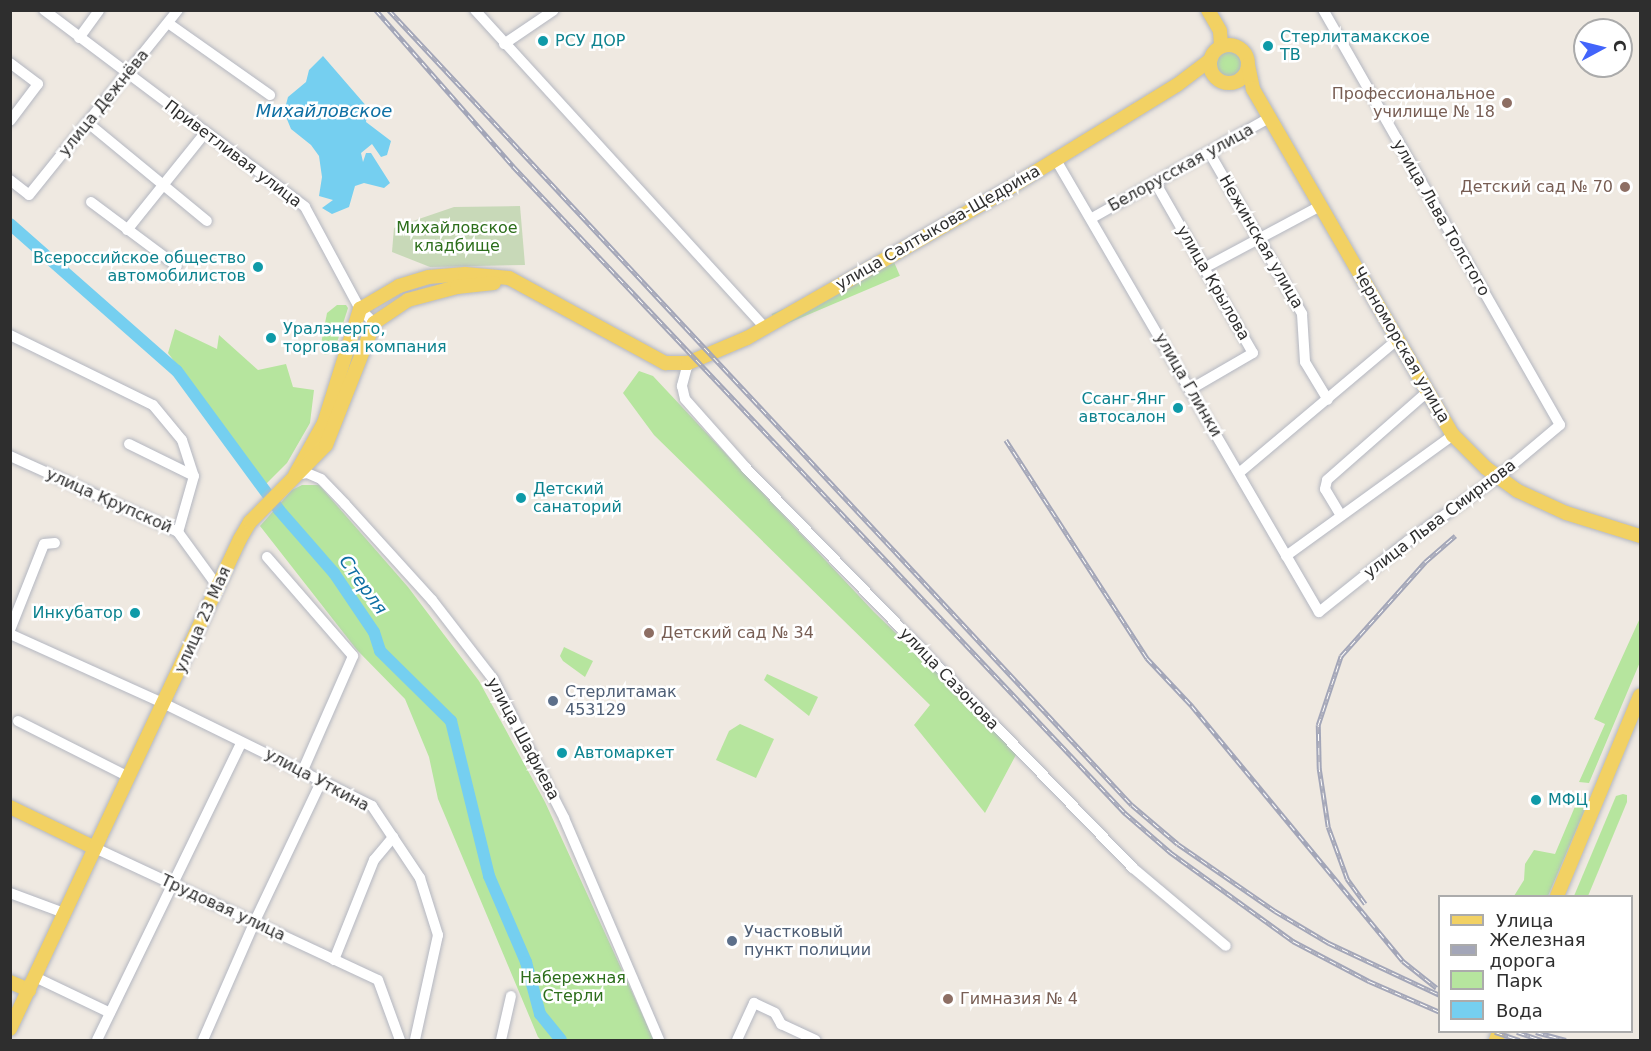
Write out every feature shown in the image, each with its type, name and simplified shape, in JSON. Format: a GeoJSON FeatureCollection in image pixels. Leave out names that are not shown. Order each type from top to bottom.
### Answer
{"type":"FeatureCollection","features":[{"type":"Feature","properties":{"kind":"main road"},"geometry":{"type":"LineString","coordinates":[[1208,10],[1220,31],[1240,48],[1248,64],[1244,76],[1234,82]]}},
{"type":"Feature","properties":{"kind":"main road"},"geometry":{"type":"LineString","coordinates":[[1214,76],[1210,60],[1221,46],[1220,31]]}},
{"type":"Feature","properties":{"kind":"main road"},"geometry":{"type":"LineString","coordinates":[[1221,46],[1240,48]]}},
{"type":"Feature","properties":{"kind":"main road","name":"улица Салтыкова-Щедрина"},"geometry":{"type":"LineString","coordinates":[[688,363],[765,328],[1056,160],[1195,74],[1210,60]]}},
{"type":"Feature","properties":{"kind":"main road","name":"Черноморская улица"},"geometry":{"type":"LineString","coordinates":[[1248,64],[1253,89],[1269,118],[1453,435],[1498,477],[1546,505],[1641,536]]}},
{"type":"Feature","properties":{"kind":"main road"},"geometry":{"type":"LineString","coordinates":[[1195,74],[1214,76],[1223,82],[1234,82],[1253,89]]}},
{"type":"Feature","properties":{"kind":"main road"},"geometry":{"type":"LineString","coordinates":[[295,475],[326,446],[329,424],[360,309],[399,286],[429,277],[496,275],[526,286],[665,363],[688,363]]}},
{"type":"Feature","properties":{"kind":"main road"},"geometry":{"type":"LineString","coordinates":[[295,475],[329,424],[374,323],[391,308],[432,292],[484,283],[526,286]]}},
{"type":"Feature","properties":{"kind":"main road","name":"улица 23 Мая"},"geometry":{"type":"LineString","coordinates":[[10,1029],[250,522],[295,475]]}},
{"type":"Feature","properties":{"kind":"main road"},"geometry":{"type":"LineString","coordinates":[[1558,895],[1641,696]]}},
{"type":"Feature","properties":{"kind":"main road"},"geometry":{"type":"LineString","coordinates":[[1566,895],[1641,716]]}},
{"type":"Feature","properties":{"kind":"main road","name":"Трудовая улица"},"geometry":{"type":"LineString","coordinates":[[10,807],[95,848]]}},
{"type":"Feature","properties":{"kind":"main road"},"geometry":{"type":"LineString","coordinates":[[10,982],[29,990]]}},
{"type":"Feature","properties":{"kind":"street","name":"Приветливая улица"},"geometry":{"type":"LineString","coordinates":[[44,10],[305,207],[360,309],[374,323]]}},
{"type":"Feature","properties":{"kind":"street"},"geometry":{"type":"LineString","coordinates":[[79,38],[99,10]]}},
{"type":"Feature","properties":{"kind":"street","name":"улица Дежнёва"},"geometry":{"type":"LineString","coordinates":[[10,180],[29,195],[128,75],[178,10]]}},
{"type":"Feature","properties":{"kind":"street"},"geometry":{"type":"LineString","coordinates":[[475,10],[765,328]]}},
{"type":"Feature","properties":{"kind":"street"},"geometry":{"type":"LineString","coordinates":[[504,44],[554,10]]}},
{"type":"Feature","properties":{"kind":"street","name":"улица Льва Толстого"},"geometry":{"type":"LineString","coordinates":[[1323,10],[1560,425]]}},
{"type":"Feature","properties":{"kind":"street"},"geometry":{"type":"LineString","coordinates":[[168,23],[270,95]]}},
{"type":"Feature","properties":{"kind":"street"},"geometry":{"type":"LineString","coordinates":[[10,63],[38,84],[10,121]]}},
{"type":"Feature","properties":{"kind":"street","name":"Белорусская улица"},"geometry":{"type":"LineString","coordinates":[[1092,218],[1269,118]]}},
{"type":"Feature","properties":{"kind":"street"},"geometry":{"type":"LineString","coordinates":[[88,123],[207,221]]}},
{"type":"Feature","properties":{"kind":"street"},"geometry":{"type":"LineString","coordinates":[[127,230],[205,133]]}},
{"type":"Feature","properties":{"kind":"street","name":"Нежинская улица"},"geometry":{"type":"LineString","coordinates":[[1209,152],[1302,314],[1305,362],[1328,400]]}},
{"type":"Feature","properties":{"kind":"street","name":"улица Глинки"},"geometry":{"type":"LineString","coordinates":[[1056,160],[1092,218],[1319,612]]}},
{"type":"Feature","properties":{"kind":"street","name":"улица Крылова"},"geometry":{"type":"LineString","coordinates":[[1155,182],[1253,353],[1191,389]]}},
{"type":"Feature","properties":{"kind":"street"},"geometry":{"type":"LineString","coordinates":[[91,202],[177,266]]}},
{"type":"Feature","properties":{"kind":"street"},"geometry":{"type":"LineString","coordinates":[[1204,268],[1320,206]]}},
{"type":"Feature","properties":{"kind":"street"},"geometry":{"type":"LineString","coordinates":[[10,335],[153,405],[182,440],[194,476],[178,532]]}},
{"type":"Feature","properties":{"kind":"street"},"geometry":{"type":"LineString","coordinates":[[1239,473],[1398,339]]}},
{"type":"Feature","properties":{"kind":"street","name":"улица Сазонова"},"geometry":{"type":"LineString","coordinates":[[688,363],[682,386],[685,399],[746,468],[1133,868],[1226,946]]}},
{"type":"Feature","properties":{"kind":"street"},"geometry":{"type":"LineString","coordinates":[[1340,514],[1324,489],[1327,480],[1428,392]]}},
{"type":"Feature","properties":{"kind":"street","name":"улица Льва Смирнова"},"geometry":{"type":"LineString","coordinates":[[1319,612],[1408,541],[1498,477],[1560,425]]}},
{"type":"Feature","properties":{"kind":"street"},"geometry":{"type":"LineString","coordinates":[[1286,556],[1340,514],[1453,435]]}},
{"type":"Feature","properties":{"kind":"street"},"geometry":{"type":"LineString","coordinates":[[129,444],[194,476]]}},
{"type":"Feature","properties":{"kind":"street"},"geometry":{"type":"LineString","coordinates":[[321,479],[319,463],[326,446]]}},
{"type":"Feature","properties":{"kind":"street","name":"улица Крупской"},"geometry":{"type":"LineString","coordinates":[[10,456],[178,532],[218,587]]}},
{"type":"Feature","properties":{"kind":"street"},"geometry":{"type":"LineString","coordinates":[[295,475],[307,473],[321,479]]}},
{"type":"Feature","properties":{"kind":"street","name":"улица Шафиева"},"geometry":{"type":"LineString","coordinates":[[321,479],[432,600],[493,679],[564,818],[659,1041]]}},
{"type":"Feature","properties":{"kind":"street"},"geometry":{"type":"LineString","coordinates":[[10,632],[44,544],[55,543]]}},
{"type":"Feature","properties":{"kind":"street"},"geometry":{"type":"LineString","coordinates":[[267,557],[353,656],[303,770]]}},
{"type":"Feature","properties":{"kind":"street","name":"улица Уткина"},"geometry":{"type":"LineString","coordinates":[[10,632],[303,770],[372,806],[420,878],[438,935],[415,1041]]}},
{"type":"Feature","properties":{"kind":"street"},"geometry":{"type":"LineString","coordinates":[[18,721],[129,777]]}},
{"type":"Feature","properties":{"kind":"street"},"geometry":{"type":"LineString","coordinates":[[97,1041],[242,742]]}},
{"type":"Feature","properties":{"kind":"street"},"geometry":{"type":"LineString","coordinates":[[203,1041],[254,923],[322,780]]}},
{"type":"Feature","properties":{"kind":"street"},"geometry":{"type":"LineString","coordinates":[[334,960],[374,860],[393,837]]}},
{"type":"Feature","properties":{"kind":"street","name":"Трудовая улица"},"geometry":{"type":"LineString","coordinates":[[95,848],[378,980],[400,1041]]}},
{"type":"Feature","properties":{"kind":"street"},"geometry":{"type":"LineString","coordinates":[[10,893],[64,913]]}},
{"type":"Feature","properties":{"kind":"street"},"geometry":{"type":"LineString","coordinates":[[35,977],[110,1013]]}},
{"type":"Feature","properties":{"kind":"street"},"geometry":{"type":"LineString","coordinates":[[501,1041],[511,996]]}},
{"type":"Feature","properties":{"kind":"street"},"geometry":{"type":"LineString","coordinates":[[736,1041],[754,1003],[776,1013],[781,1024],[815,1041]]}},
{"type":"Feature","properties":{"kind":"green space"},"geometry":{"type":"Polygon","coordinates":[[[1229,52],[1238,55],[1241,64],[1238,73],[1229,76],[1220,73],[1217,64],[1220,55],[1229,52]]]}},
{"type":"Feature","properties":{"kind":"green space","name":"Михайловское кладбище"},"geometry":{"type":"Polygon","coordinates":[[[520,206],[525,265],[430,267],[392,252],[394,228],[413,221],[454,207],[520,206]]]}},
{"type":"Feature","properties":{"kind":"green space"},"geometry":{"type":"Polygon","coordinates":[[[894,262],[900,276],[777,328],[772,314],[894,262]]]}},
{"type":"Feature","properties":{"kind":"green space"},"geometry":{"type":"Polygon","coordinates":[[[337,305],[346,305],[348,308],[334,352],[325,355],[320,349],[327,313],[337,305]]]}},
{"type":"Feature","properties":{"kind":"green space"},"geometry":{"type":"Polygon","coordinates":[[[175,329],[217,349],[219,335],[258,370],[286,364],[293,387],[314,390],[310,423],[287,463],[266,484],[168,353],[175,329]]]}},
{"type":"Feature","properties":{"kind":"green space"},"geometry":{"type":"Polygon","coordinates":[[[639,371],[653,376],[874,612],[1018,751],[985,813],[914,725],[930,705],[654,435],[623,393],[639,371]]]}},
{"type":"Feature","properties":{"kind":"green space","name":"Набережная Стерли"},"geometry":{"type":"Polygon","coordinates":[[[302,485],[319,485],[408,587],[479,681],[545,802],[654,1040],[541,1040],[538,1037],[438,799],[429,757],[405,699],[357,650],[260,526],[292,490],[302,485]]]}},
{"type":"Feature","properties":{"kind":"green space"},"geometry":{"type":"Polygon","coordinates":[[[1640,618],[1640,662],[1589,783],[1579,782],[1605,724],[1594,719],[1640,618]]]}},
{"type":"Feature","properties":{"kind":"green space"},"geometry":{"type":"Polygon","coordinates":[[[564,647],[593,661],[585,677],[563,661],[560,656],[564,647]]]}},
{"type":"Feature","properties":{"kind":"green space"},"geometry":{"type":"Polygon","coordinates":[[[767,674],[818,697],[809,716],[764,680],[767,674]]]}},
{"type":"Feature","properties":{"kind":"green space"},"geometry":{"type":"Polygon","coordinates":[[[740,724],[774,739],[756,778],[716,760],[729,731],[740,724]]]}},
{"type":"Feature","properties":{"kind":"green space"},"geometry":{"type":"Polygon","coordinates":[[[1627,795],[1627,802],[1588,895],[1574,895],[1616,796],[1627,795]]]}},
{"type":"Feature","properties":{"kind":"green space"},"geometry":{"type":"Polygon","coordinates":[[[1579,797],[1589,800],[1548,895],[1515,895],[1524,880],[1525,864],[1534,850],[1555,854],[1579,797]]]}},
{"type":"Feature","properties":{"kind":"water","name":"Михайловское"},"geometry":{"type":"Polygon","coordinates":[[[323,56],[368,108],[366,122],[391,141],[387,155],[381,157],[372,144],[361,153],[363,162],[366,153],[371,153],[390,183],[384,188],[364,183],[355,186],[349,207],[332,214],[322,208],[333,200],[319,196],[322,177],[319,156],[311,145],[291,129],[284,112],[288,97],[306,82],[309,70],[323,56]]]}},
{"type":"Feature","properties":{"kind":"waterway","name":"Стерля"},"geometry":{"type":"LineString","coordinates":[[10,224],[177,371],[279,510],[334,573],[374,632],[380,651],[451,721],[489,876],[526,962],[540,1014],[561,1040]]}},
{"type":"Feature","properties":{"kind":"railway"},"geometry":{"type":"LineString","coordinates":[[376,10],[513,166],[1125,813],[1170,852],[1293,941],[1369,981],[1438,1011]]}},
{"type":"Feature","properties":{"kind":"railway"},"geometry":{"type":"LineString","coordinates":[[389,10],[1132,805],[1178,844],[1275,911],[1329,943],[1438,994]]}},
{"type":"Feature","properties":{"kind":"railway"},"geometry":{"type":"LineString","coordinates":[[1006,440],[1147,658],[1192,706],[1403,961],[1437,988]]}},
{"type":"Feature","properties":{"kind":"railway"},"geometry":{"type":"LineString","coordinates":[[1365,904],[1347,879],[1328,827],[1319,769],[1318,725],[1341,656],[1425,562],[1455,536]]}},
{"type":"Feature","properties":{"kind":"railway"},"geometry":{"type":"LineString","coordinates":[[1498,1033],[1520,1040]]}},
{"type":"Feature","properties":{"kind":"railway"},"geometry":{"type":"LineString","coordinates":[[1520,1033],[1542,1040]]}},
{"type":"Feature","properties":{"kind":"railway"},"geometry":{"type":"LineString","coordinates":[[1540,1033],[1566,1040]]}},
{"type":"Feature","properties":{"kind":"place","name":"РСУ ДОР"},"geometry":{"type":"Point","coordinates":[543,41]}},
{"type":"Feature","properties":{"kind":"place","name":"Стерлитамакское ТВ"},"geometry":{"type":"Point","coordinates":[1268,46]}},
{"type":"Feature","properties":{"kind":"place","name":"Профессиональное училище № 18"},"geometry":{"type":"Point","coordinates":[1507,103]}},
{"type":"Feature","properties":{"kind":"place","name":"Детский сад № 70"},"geometry":{"type":"Point","coordinates":[1625,187]}},
{"type":"Feature","properties":{"kind":"place","name":"Всероссийское общество автомобилистов"},"geometry":{"type":"Point","coordinates":[258,267]}},
{"type":"Feature","properties":{"kind":"place","name":"Уралэнерго, торговая компания"},"geometry":{"type":"Point","coordinates":[271,338]}},
{"type":"Feature","properties":{"kind":"place","name":"Ссанг-Янг автосалон"},"geometry":{"type":"Point","coordinates":[1178,408]}},
{"type":"Feature","properties":{"kind":"place","name":"Детский санаторий"},"geometry":{"type":"Point","coordinates":[521,498]}},
{"type":"Feature","properties":{"kind":"place","name":"Инкубатор"},"geometry":{"type":"Point","coordinates":[135,613]}},
{"type":"Feature","properties":{"kind":"place","name":"Детский сад № 34"},"geometry":{"type":"Point","coordinates":[649,633]}},
{"type":"Feature","properties":{"kind":"place","name":"Стерлитамак 453129"},"geometry":{"type":"Point","coordinates":[553,701]}},
{"type":"Feature","properties":{"kind":"place","name":"Автомаркет"},"geometry":{"type":"Point","coordinates":[562,753]}},
{"type":"Feature","properties":{"kind":"place","name":"МФЦ"},"geometry":{"type":"Point","coordinates":[1536,800]}},
{"type":"Feature","properties":{"kind":"place","name":"Участковый пункт полиции"},"geometry":{"type":"Point","coordinates":[732,941]}},
{"type":"Feature","properties":{"kind":"place","name":"Гимназия № 4"},"geometry":{"type":"Point","coordinates":[948,999]}}]}
